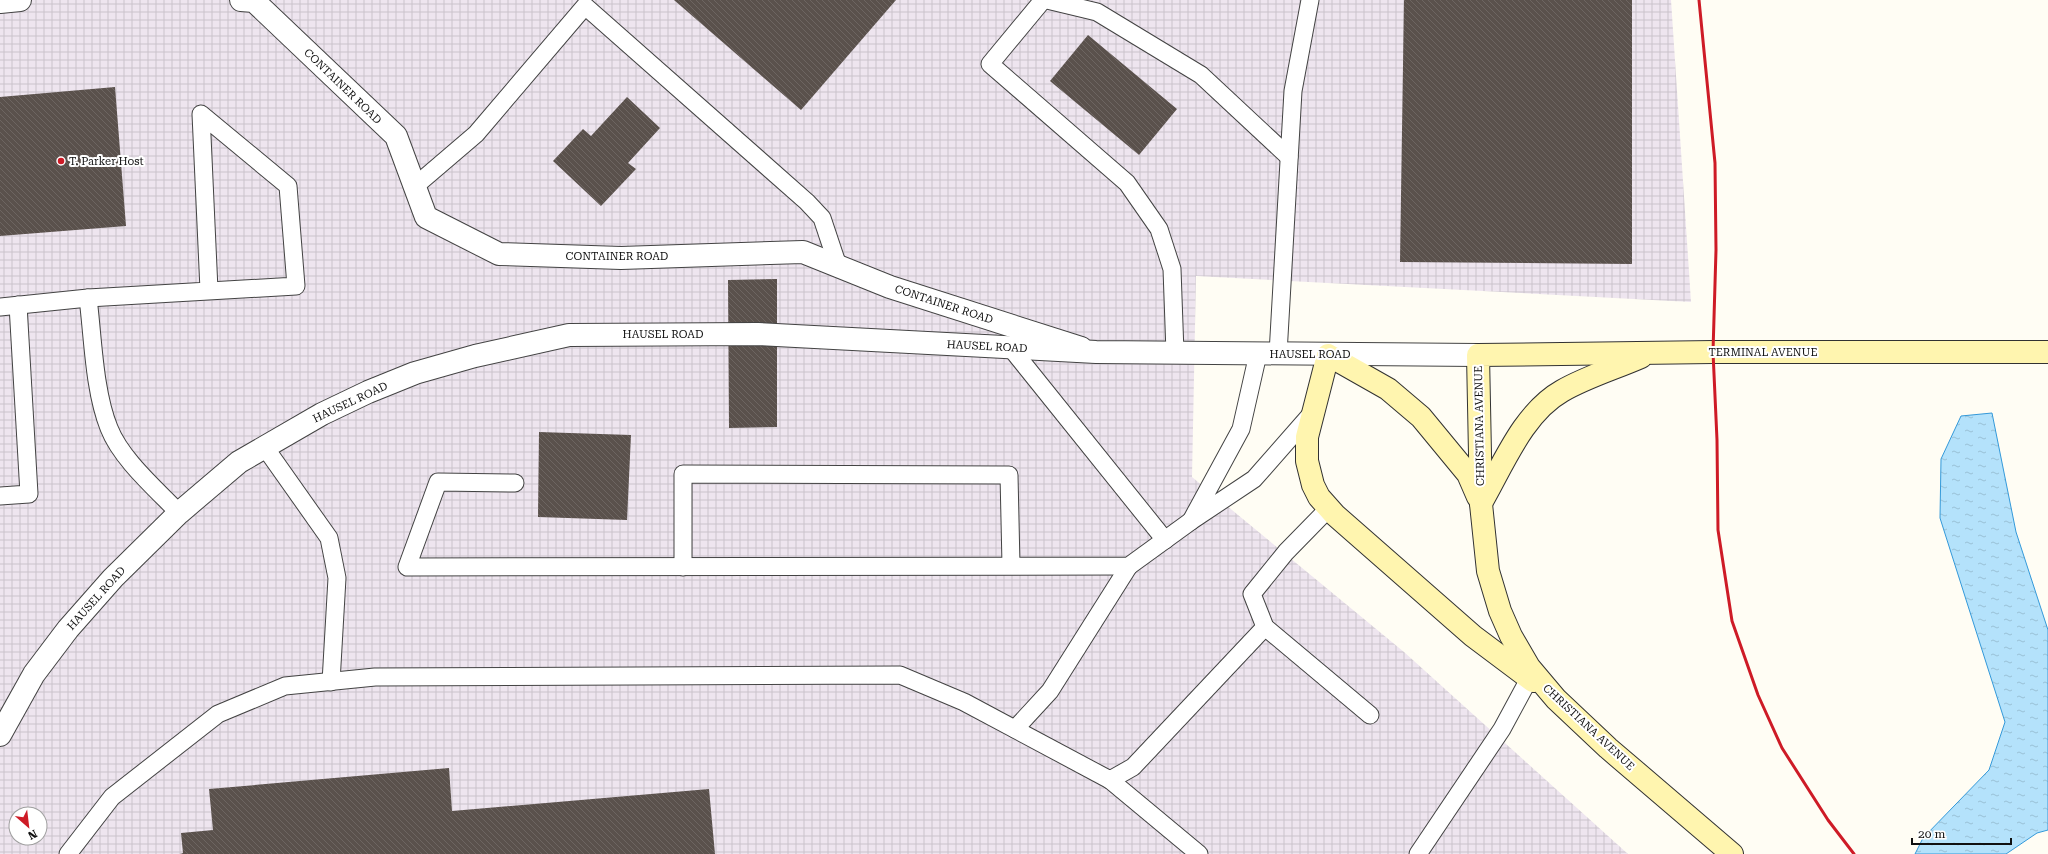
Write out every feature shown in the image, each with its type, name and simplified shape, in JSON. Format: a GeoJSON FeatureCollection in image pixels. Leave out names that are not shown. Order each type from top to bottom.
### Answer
{"type":"FeatureCollection","features":[{"type":"Feature","properties":{"kind":"main road","name":"TERMINAL AVENUE"},"geometry":{"type":"LineString","coordinates":[[1478,355],[2048,352]]}},
{"type":"Feature","properties":{"kind":"main road"},"geometry":{"type":"LineString","coordinates":[[1481,504],[1515,442],[1543,404],[1562,390],[1650,353]]}},
{"type":"Feature","properties":{"kind":"main road"},"geometry":{"type":"LineString","coordinates":[[1481,504],[1468,474],[1421,417],[1388,389],[1328,355],[1307,437],[1307,461],[1313,485],[1319,497],[1329,508],[1473,636],[1556,699]]}},
{"type":"Feature","properties":{"kind":"main road","name":"CHRISTIANA AVENUE"},"geometry":{"type":"LineString","coordinates":[[1478,355],[1481,504],[1488,571],[1500,611],[1529,667],[1556,699],[1608,748],[1732,854]]}},
{"type":"Feature","properties":{"kind":"street"},"geometry":{"type":"LineString","coordinates":[[0,2],[20,0]]}},
{"type":"Feature","properties":{"kind":"street","name":"CONTAINER ROAD"},"geometry":{"type":"LineString","coordinates":[[250,0],[396,136],[426,218],[499,254],[621,258],[803,252],[890,287],[1096,352]]}},
{"type":"Feature","properties":{"kind":"street","name":"HAUSEL ROAD"},"geometry":{"type":"LineString","coordinates":[[0,735],[34,674],[68,629],[113,578],[179,513],[239,462],[264,446],[322,414],[415,373],[476,356],[569,334],[758,334],[1096,352],[1478,355]]}},
{"type":"Feature","properties":{"kind":"lane"},"geometry":{"type":"LineString","coordinates":[[1043,0],[990,64],[1127,183],[1159,229],[1172,269],[1175,353]]}},
{"type":"Feature","properties":{"kind":"lane"},"geometry":{"type":"LineString","coordinates":[[1047,0],[1097,12],[1201,75],[1289,157]]}},
{"type":"Feature","properties":{"kind":"lane"},"geometry":{"type":"LineString","coordinates":[[1191,521],[1241,429],[1268,354],[1289,157],[1293,91],[1310,0]]}},
{"type":"Feature","properties":{"kind":"lane"},"geometry":{"type":"LineString","coordinates":[[414,187],[476,134],[585,6],[807,202],[822,218],[838,266]]}},
{"type":"Feature","properties":{"kind":"lane"},"geometry":{"type":"LineString","coordinates":[[0,307],[88,298],[296,286],[288,186],[201,114],[209,290]]}},
{"type":"Feature","properties":{"kind":"lane"},"geometry":{"type":"LineString","coordinates":[[88,298],[100,399],[109,429],[126,456],[179,513]]}},
{"type":"Feature","properties":{"kind":"lane"},"geometry":{"type":"LineString","coordinates":[[0,496],[29,494],[18,305]]}},
{"type":"Feature","properties":{"kind":"lane"},"geometry":{"type":"LineString","coordinates":[[1010,348],[1165,540]]}},
{"type":"Feature","properties":{"kind":"lane"},"geometry":{"type":"LineString","coordinates":[[1015,729],[1050,691],[1129,566],[1191,521],[1254,479],[1315,410]]}},
{"type":"Feature","properties":{"kind":"lane"},"geometry":{"type":"LineString","coordinates":[[264,446],[329,538],[336,578],[331,682]]}},
{"type":"Feature","properties":{"kind":"lane"},"geometry":{"type":"LineString","coordinates":[[683,567],[683,474],[1009,475],[1011,565]]}},
{"type":"Feature","properties":{"kind":"lane"},"geometry":{"type":"LineString","coordinates":[[515,483],[438,482],[408,567],[1129,566]]}},
{"type":"Feature","properties":{"kind":"lane"},"geometry":{"type":"LineString","coordinates":[[1329,508],[1286,552],[1252,594],[1265,627],[1370,715]]}},
{"type":"Feature","properties":{"kind":"lane"},"geometry":{"type":"LineString","coordinates":[[1110,780],[1133,767],[1265,627]]}},
{"type":"Feature","properties":{"kind":"lane"},"geometry":{"type":"LineString","coordinates":[[68,854],[112,797],[218,714],[285,686],[375,677],[900,675],[964,702],[1110,780],[1199,854]]}},
{"type":"Feature","properties":{"kind":"lane"},"geometry":{"type":"LineString","coordinates":[[1418,854],[1502,729],[1529,678]]}},
{"type":"Feature","properties":{"kind":"shaded area"},"geometry":{"type":"Polygon","coordinates":[[[0,0],[1671,0],[1691,302],[1196,276],[1192,477],[1404,652],[1628,854],[0,854],[0,0]]]}},
{"type":"Feature","properties":{"kind":"water"},"geometry":{"type":"Polygon","coordinates":[[[1992,413],[2016,532],[2048,630],[2048,830],[2037,833],[2006,854],[1915,854],[1923,838],[1989,770],[2005,722],[1940,518],[1941,459],[1961,416],[1992,413]]]}},
{"type":"Feature","properties":{"kind":"building"},"geometry":{"type":"Polygon","coordinates":[[[674,0],[896,0],[801,110],[674,0]]]}},
{"type":"Feature","properties":{"kind":"building"},"geometry":{"type":"Polygon","coordinates":[[[1404,0],[1632,0],[1632,264],[1400,262],[1404,0]]]}},
{"type":"Feature","properties":{"kind":"building"},"geometry":{"type":"Polygon","coordinates":[[[1088,35],[1177,109],[1139,155],[1050,81],[1088,35]]]}},
{"type":"Feature","properties":{"kind":"building","name":"T. Parker Host"},"geometry":{"type":"Polygon","coordinates":[[[115,87],[126,226],[0,236],[0,97],[115,87]]]}},
{"type":"Feature","properties":{"kind":"building"},"geometry":{"type":"Polygon","coordinates":[[[627,97],[660,128],[628,163],[636,169],[601,206],[553,161],[583,129],[591,136],[627,97]]]}},
{"type":"Feature","properties":{"kind":"building"},"geometry":{"type":"Polygon","coordinates":[[[777,279],[777,427],[729,428],[728,280],[777,279]]]}},
{"type":"Feature","properties":{"kind":"building"},"geometry":{"type":"Polygon","coordinates":[[[539,432],[631,435],[627,520],[538,517],[539,432]]]}},
{"type":"Feature","properties":{"kind":"building"},"geometry":{"type":"Polygon","coordinates":[[[449,768],[452,811],[709,789],[715,854],[180,854],[183,853],[181,833],[213,830],[209,789],[449,768]]]}},
{"type":"Feature","properties":{"kind":"railway"},"geometry":{"type":"LineString","coordinates":[[1699,0],[1715,163],[1716,250],[1713,352],[1717,440],[1718,530],[1732,621],[1758,695],[1782,748],[1828,820],[1854,854]]}},
{"type":"Feature","properties":{"kind":"place","name":"T. Parker Host"},"geometry":{"type":"Point","coordinates":[61,161]}}]}
